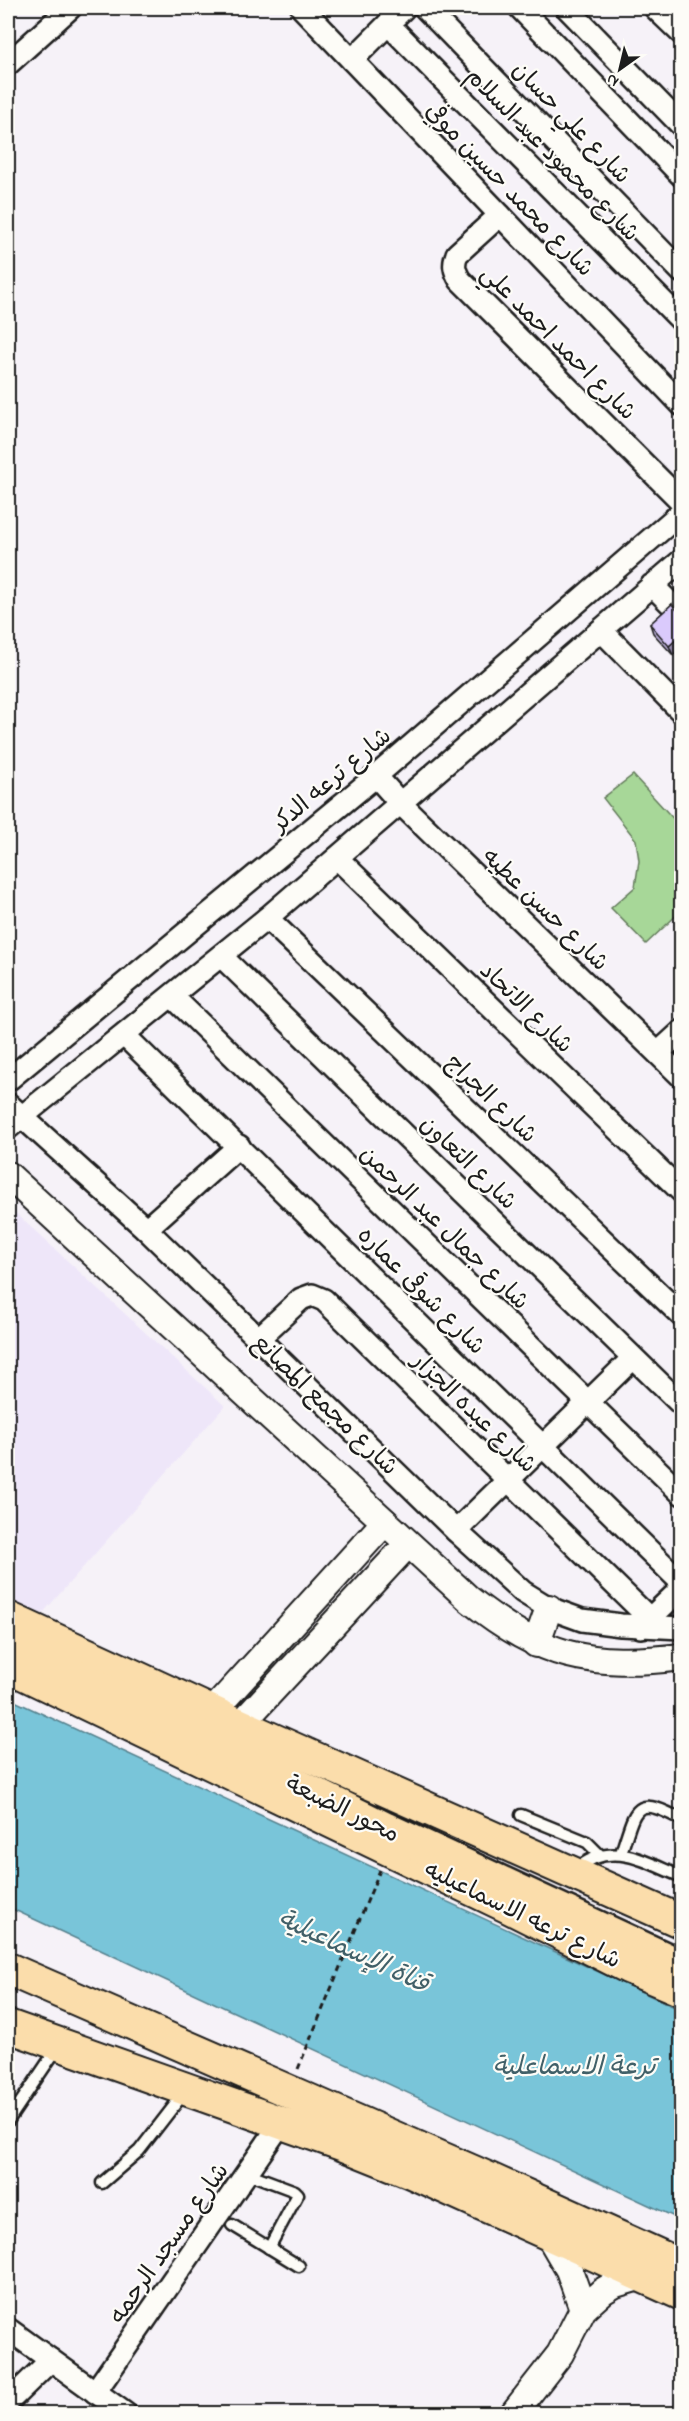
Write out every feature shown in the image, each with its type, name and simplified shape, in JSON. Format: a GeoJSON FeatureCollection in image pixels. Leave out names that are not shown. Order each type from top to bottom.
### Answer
{"type":"FeatureCollection","features":[{"type":"Feature","properties":{"kind":"highway","name":"محور الضبعة"},"geometry":{"type":"LineString","coordinates":[[8,1642],[385,1829],[681,1967]]}},
{"type":"Feature","properties":{"kind":"highway"},"geometry":{"type":"LineString","coordinates":[[507,1906],[567,1924],[681,1978]]}},
{"type":"Feature","properties":{"kind":"main road"},"geometry":{"type":"LineString","coordinates":[[8,1618],[681,1922]]}},
{"type":"Feature","properties":{"kind":"main road","name":"شارع ترعه الاسماعيليه"},"geometry":{"type":"LineString","coordinates":[[8,1666],[507,1906],[628,1967],[681,1990]]}},
{"type":"Feature","properties":{"kind":"main road"},"geometry":{"type":"LineString","coordinates":[[8,1969],[487,2178],[681,2266]]}},
{"type":"Feature","properties":{"kind":"main road"},"geometry":{"type":"LineString","coordinates":[[8,2026],[282,2122],[411,2172],[681,2294]]}},
{"type":"Feature","properties":{"kind":"street"},"geometry":{"type":"LineString","coordinates":[[8,64],[70,8]]}},
{"type":"Feature","properties":{"kind":"street","name":"شارع محمد حسين موفي"},"geometry":{"type":"LineString","coordinates":[[302,8],[681,405]]}},
{"type":"Feature","properties":{"kind":"street"},"geometry":{"type":"LineString","coordinates":[[352,60],[404,8]]}},
{"type":"Feature","properties":{"kind":"street","name":"شارع علي حسان"},"geometry":{"type":"LineString","coordinates":[[426,8],[681,272]]}},
{"type":"Feature","properties":{"kind":"street"},"geometry":{"type":"LineString","coordinates":[[520,8],[681,176]]}},
{"type":"Feature","properties":{"kind":"street"},"geometry":{"type":"LineString","coordinates":[[567,8],[681,126]]}},
{"type":"Feature","properties":{"kind":"street"},"geometry":{"type":"LineString","coordinates":[[655,8],[681,34]]}},
{"type":"Feature","properties":{"kind":"street","name":"شارع محمود عبد السلام"},"geometry":{"type":"LineString","coordinates":[[388,24],[681,321]]}},
{"type":"Feature","properties":{"kind":"street","name":"شارع احمد احمد علي"},"geometry":{"type":"LineString","coordinates":[[500,215],[458,254],[454,262],[455,272],[460,280],[681,502]]}},
{"type":"Feature","properties":{"kind":"street","name":"شارع ترعه الدكر"},"geometry":{"type":"LineString","coordinates":[[8,1080],[376,776],[681,512]]}},
{"type":"Feature","properties":{"kind":"street"},"geometry":{"type":"LineString","coordinates":[[12,1117],[124,1035],[267,918],[681,560]]}},
{"type":"Feature","properties":{"kind":"street"},"geometry":{"type":"LineString","coordinates":[[652,585],[681,615]]}},
{"type":"Feature","properties":{"kind":"street"},"geometry":{"type":"LineString","coordinates":[[601,630],[681,712]]}},
{"type":"Feature","properties":{"kind":"street","name":"شارع حسن عطيه"},"geometry":{"type":"LineString","coordinates":[[376,776],[401,804],[681,1077]]}},
{"type":"Feature","properties":{"kind":"street","name":"شارع الاتحاد"},"geometry":{"type":"LineString","coordinates":[[337,858],[681,1192]]}},
{"type":"Feature","properties":{"kind":"street","name":"شارع الجراج"},"geometry":{"type":"LineString","coordinates":[[267,918],[681,1316]]}},
{"type":"Feature","properties":{"kind":"street","name":"شارع التعاون"},"geometry":{"type":"LineString","coordinates":[[221,956],[681,1406]]}},
{"type":"Feature","properties":{"kind":"street","name":"شارع جمال عبد الرحمن"},"geometry":{"type":"LineString","coordinates":[[172,996],[681,1494]]}},
{"type":"Feature","properties":{"kind":"street"},"geometry":{"type":"LineString","coordinates":[[658,1053],[681,1031]]}},
{"type":"Feature","properties":{"kind":"street","name":"شارع شوقى عماره"},"geometry":{"type":"LineString","coordinates":[[124,1035],[543,1445],[681,1586]]}},
{"type":"Feature","properties":{"kind":"street","name":"شارع مجمع المصانع"},"geometry":{"type":"LineString","coordinates":[[12,1117],[146,1229],[503,1575],[549,1608],[602,1623],[645,1622],[681,1628]]}},
{"type":"Feature","properties":{"kind":"street"},"geometry":{"type":"LineString","coordinates":[[146,1229],[239,1146]]}},
{"type":"Feature","properties":{"kind":"street","name":"شارع مجمع المصانع"},"geometry":{"type":"LineString","coordinates":[[8,1175],[408,1544],[501,1625],[536,1644],[583,1658],[632,1662],[681,1657]]}},
{"type":"Feature","properties":{"kind":"street","name":"شارع عبده الجزار"},"geometry":{"type":"LineString","coordinates":[[259,1338],[301,1299],[306,1296],[319,1297],[508,1480],[645,1622]]}},
{"type":"Feature","properties":{"kind":"street"},"geometry":{"type":"LineString","coordinates":[[456,1531],[633,1358]]}},
{"type":"Feature","properties":{"kind":"street"},"geometry":{"type":"LineString","coordinates":[[226,1718],[385,1522]]}},
{"type":"Feature","properties":{"kind":"street"},"geometry":{"type":"LineString","coordinates":[[226,1718],[408,1544]]}},
{"type":"Feature","properties":{"kind":"street"},"geometry":{"type":"LineString","coordinates":[[645,1622],[681,1586]]}},
{"type":"Feature","properties":{"kind":"street"},"geometry":{"type":"LineString","coordinates":[[536,1644],[549,1608]]}},
{"type":"Feature","properties":{"kind":"street","name":"شارع مسجد الرحمه"},"geometry":{"type":"LineString","coordinates":[[95,2392],[282,2122]]}},
{"type":"Feature","properties":{"kind":"street"},"geometry":{"type":"LineString","coordinates":[[548,2234],[569,2270],[583,2309]]}},
{"type":"Feature","properties":{"kind":"street"},"geometry":{"type":"LineString","coordinates":[[513,2414],[560,2354],[583,2309],[609,2288],[642,2276]]}},
{"type":"Feature","properties":{"kind":"street"},"geometry":{"type":"LineString","coordinates":[[8,2329],[126,2414]]}},
{"type":"Feature","properties":{"kind":"street"},"geometry":{"type":"LineString","coordinates":[[8,2402],[51,2360]]}},
{"type":"Feature","properties":{"kind":"lane"},"geometry":{"type":"LineString","coordinates":[[621,1853],[634,1815],[640,1808],[648,1805],[658,1807],[681,1820]]}},
{"type":"Feature","properties":{"kind":"lane"},"geometry":{"type":"LineString","coordinates":[[521,1815],[587,1842],[600,1856]]}},
{"type":"Feature","properties":{"kind":"lane"},"geometry":{"type":"LineString","coordinates":[[572,1874],[584,1863],[600,1856],[621,1853],[681,1877]]}},
{"type":"Feature","properties":{"kind":"lane"},"geometry":{"type":"LineString","coordinates":[[8,2121],[59,2045]]}},
{"type":"Feature","properties":{"kind":"lane"},"geometry":{"type":"LineString","coordinates":[[102,2182],[139,2151],[186,2090]]}},
{"type":"Feature","properties":{"kind":"lane"},"geometry":{"type":"LineString","coordinates":[[247,2173],[298,2194],[269,2248]]}},
{"type":"Feature","properties":{"kind":"lane"},"geometry":{"type":"LineString","coordinates":[[232,2225],[299,2266]]}},
{"type":"Feature","properties":{"kind":"path"},"geometry":{"type":"LineString","coordinates":[[297,2071],[381,1867]]}},
{"type":"Feature","properties":{"kind":"shaded area"},"geometry":{"type":"Polygon","coordinates":[[[8,1206],[225,1406],[34,1623],[8,1611],[8,1206]]]}},
{"type":"Feature","properties":{"kind":"green space"},"geometry":{"type":"Polygon","coordinates":[[[633,775],[681,827],[681,911],[646,944],[611,908],[635,887],[639,861],[636,840],[603,798],[633,775]]]}},
{"type":"Feature","properties":{"kind":"water","name":"ترعة الاسماعلية"},"geometry":{"type":"Polygon","coordinates":[[[8,1698],[681,2010],[681,2220],[8,1907],[8,1698]]]}},
{"type":"Feature","properties":{"kind":"building"},"geometry":{"type":"Polygon","coordinates":[[[672,604],[681,615],[681,635],[669,646],[650,624],[672,604]]]}},
{"type":"Feature","properties":{"kind":"water label","name":"قناة الإسماعيلية"},"geometry":{"type":"Point","coordinates":[354,1950]}}]}
